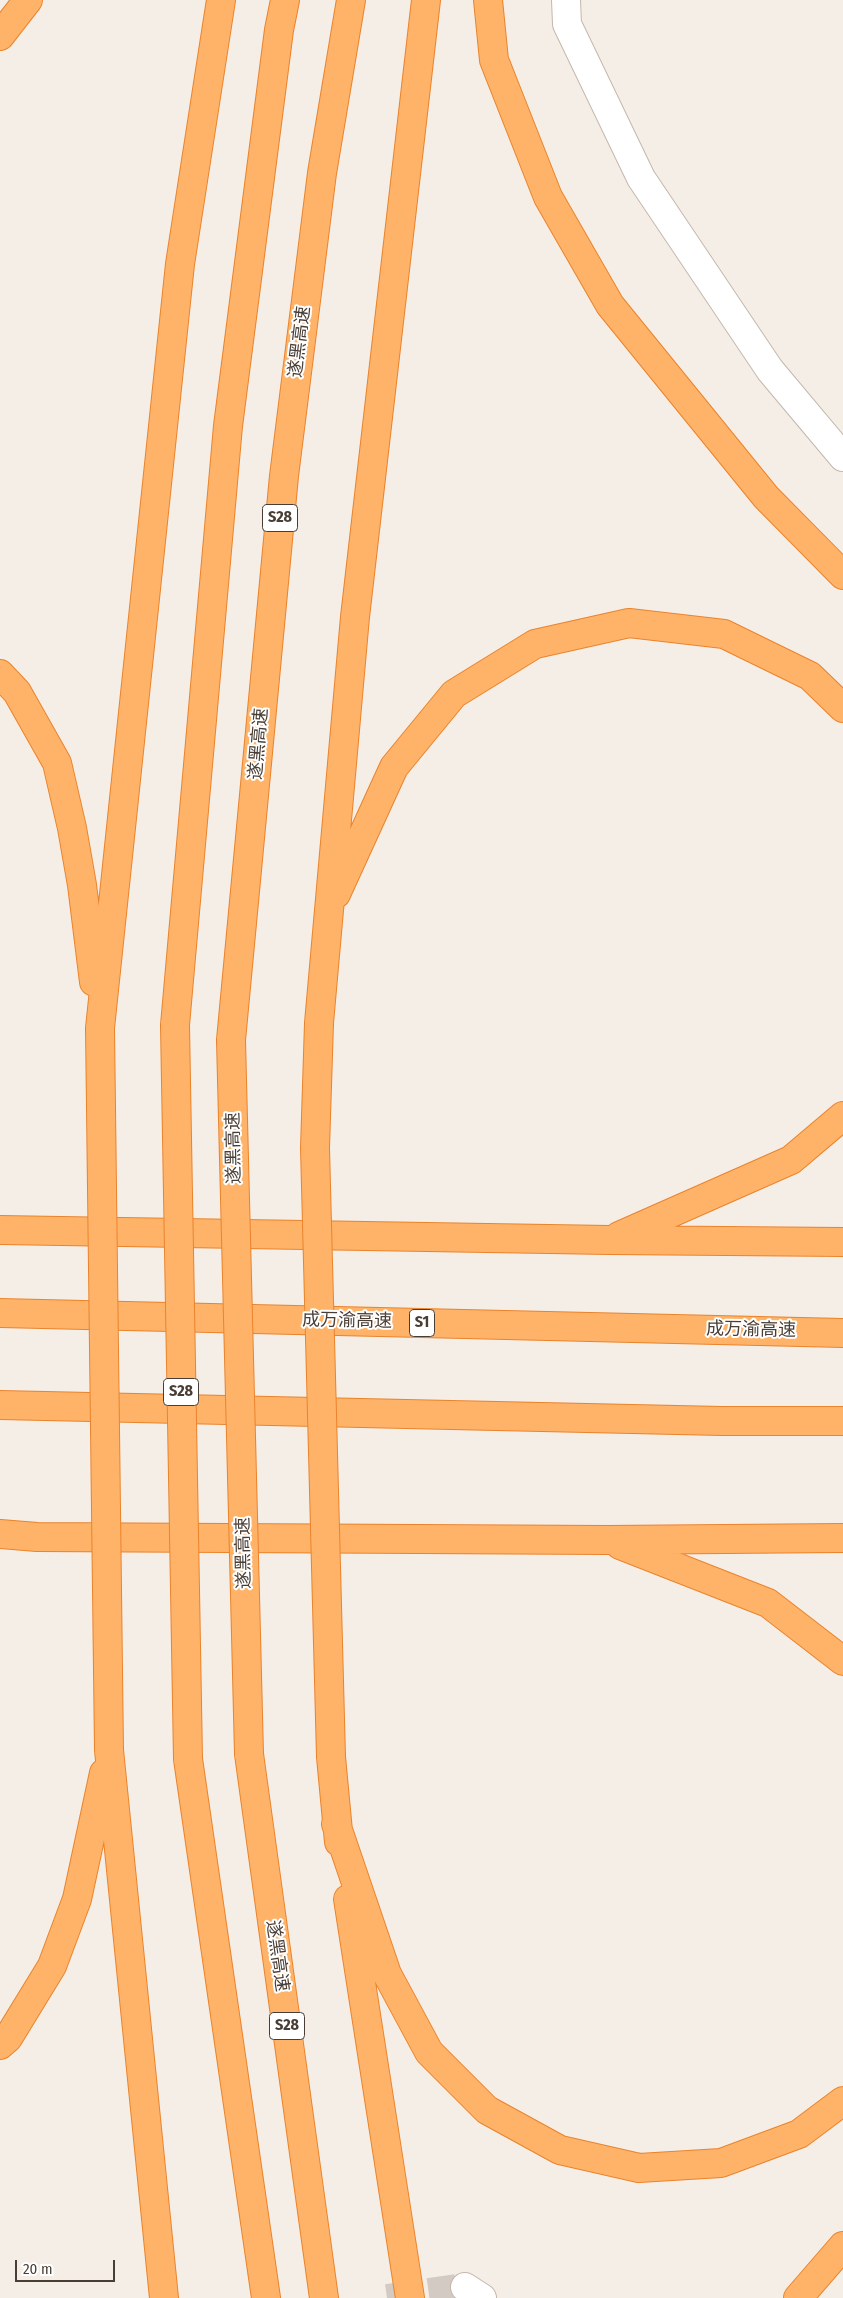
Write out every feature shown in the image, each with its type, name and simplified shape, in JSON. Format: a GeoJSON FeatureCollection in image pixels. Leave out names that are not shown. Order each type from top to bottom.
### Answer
{"type":"FeatureCollection","features":[{"type":"Feature","properties":{"kind":"highway"},"geometry":{"type":"LineString","coordinates":[[0,36],[28,0]]}},
{"type":"Feature","properties":{"kind":"highway"},"geometry":{"type":"LineString","coordinates":[[100,1028],[180,264],[222,0]]}},
{"type":"Feature","properties":{"kind":"highway","name":"S28"},"geometry":{"type":"LineString","coordinates":[[266,2298],[188,1759],[175,1025],[228,426],[279,30],[285,0]]}},
{"type":"Feature","properties":{"kind":"highway","name":"遂黑高速"},"geometry":{"type":"LineString","coordinates":[[324,2298],[249,1754],[231,1040],[284,476],[322,173],[350,0]]}},
{"type":"Feature","properties":{"kind":"highway"},"geometry":{"type":"LineString","coordinates":[[410,2298],[336,1824],[331,1756],[315,1148],[318,1024],[355,617],[426,0]]}},
{"type":"Feature","properties":{"kind":"highway"},"geometry":{"type":"LineString","coordinates":[[488,0],[494,60],[548,197],[610,306],[766,497],[843,575]]}},
{"type":"Feature","properties":{"kind":"highway"},"geometry":{"type":"LineString","coordinates":[[327,914],[394,767],[454,694],[535,644],[629,623],[724,634],[810,676],[843,708]]}},
{"type":"Feature","properties":{"kind":"highway"},"geometry":{"type":"LineString","coordinates":[[0,674],[17,692],[57,763],[72,828],[82,885],[100,1028],[110,1750],[164,2298]]}},
{"type":"Feature","properties":{"kind":"highway"},"geometry":{"type":"LineString","coordinates":[[609,1240],[791,1160],[843,1116]]}},
{"type":"Feature","properties":{"kind":"highway"},"geometry":{"type":"LineString","coordinates":[[0,1230],[843,1242]]}},
{"type":"Feature","properties":{"kind":"highway","name":"成万渝高速"},"geometry":{"type":"LineString","coordinates":[[0,1313],[843,1332]]}},
{"type":"Feature","properties":{"kind":"highway"},"geometry":{"type":"LineString","coordinates":[[0,1405],[722,1421],[843,1421]]}},
{"type":"Feature","properties":{"kind":"highway"},"geometry":{"type":"LineString","coordinates":[[0,1534],[37,1537],[607,1540],[843,1538]]}},
{"type":"Feature","properties":{"kind":"highway"},"geometry":{"type":"LineString","coordinates":[[607,1540],[768,1603],[843,1661]]}},
{"type":"Feature","properties":{"kind":"highway"},"geometry":{"type":"LineString","coordinates":[[0,2045],[8,2038],[52,1966],[77,1898],[110,1750]]}},
{"type":"Feature","properties":{"kind":"highway"},"geometry":{"type":"LineString","coordinates":[[336,1824],[386,1974],[429,2052],[487,2110],[560,2150],[639,2168],[721,2163],[799,2134],[843,2101]]}},
{"type":"Feature","properties":{"kind":"highway"},"geometry":{"type":"LineString","coordinates":[[798,2298],[843,2246]]}},
{"type":"Feature","properties":{"kind":"street"},"geometry":{"type":"LineString","coordinates":[[566,0],[567,24],[641,178],[770,370],[843,457]]}},
{"type":"Feature","properties":{"kind":"tunnel"},"geometry":{"type":"LineString","coordinates":[[387,2298],[465,2287]]}}]}
